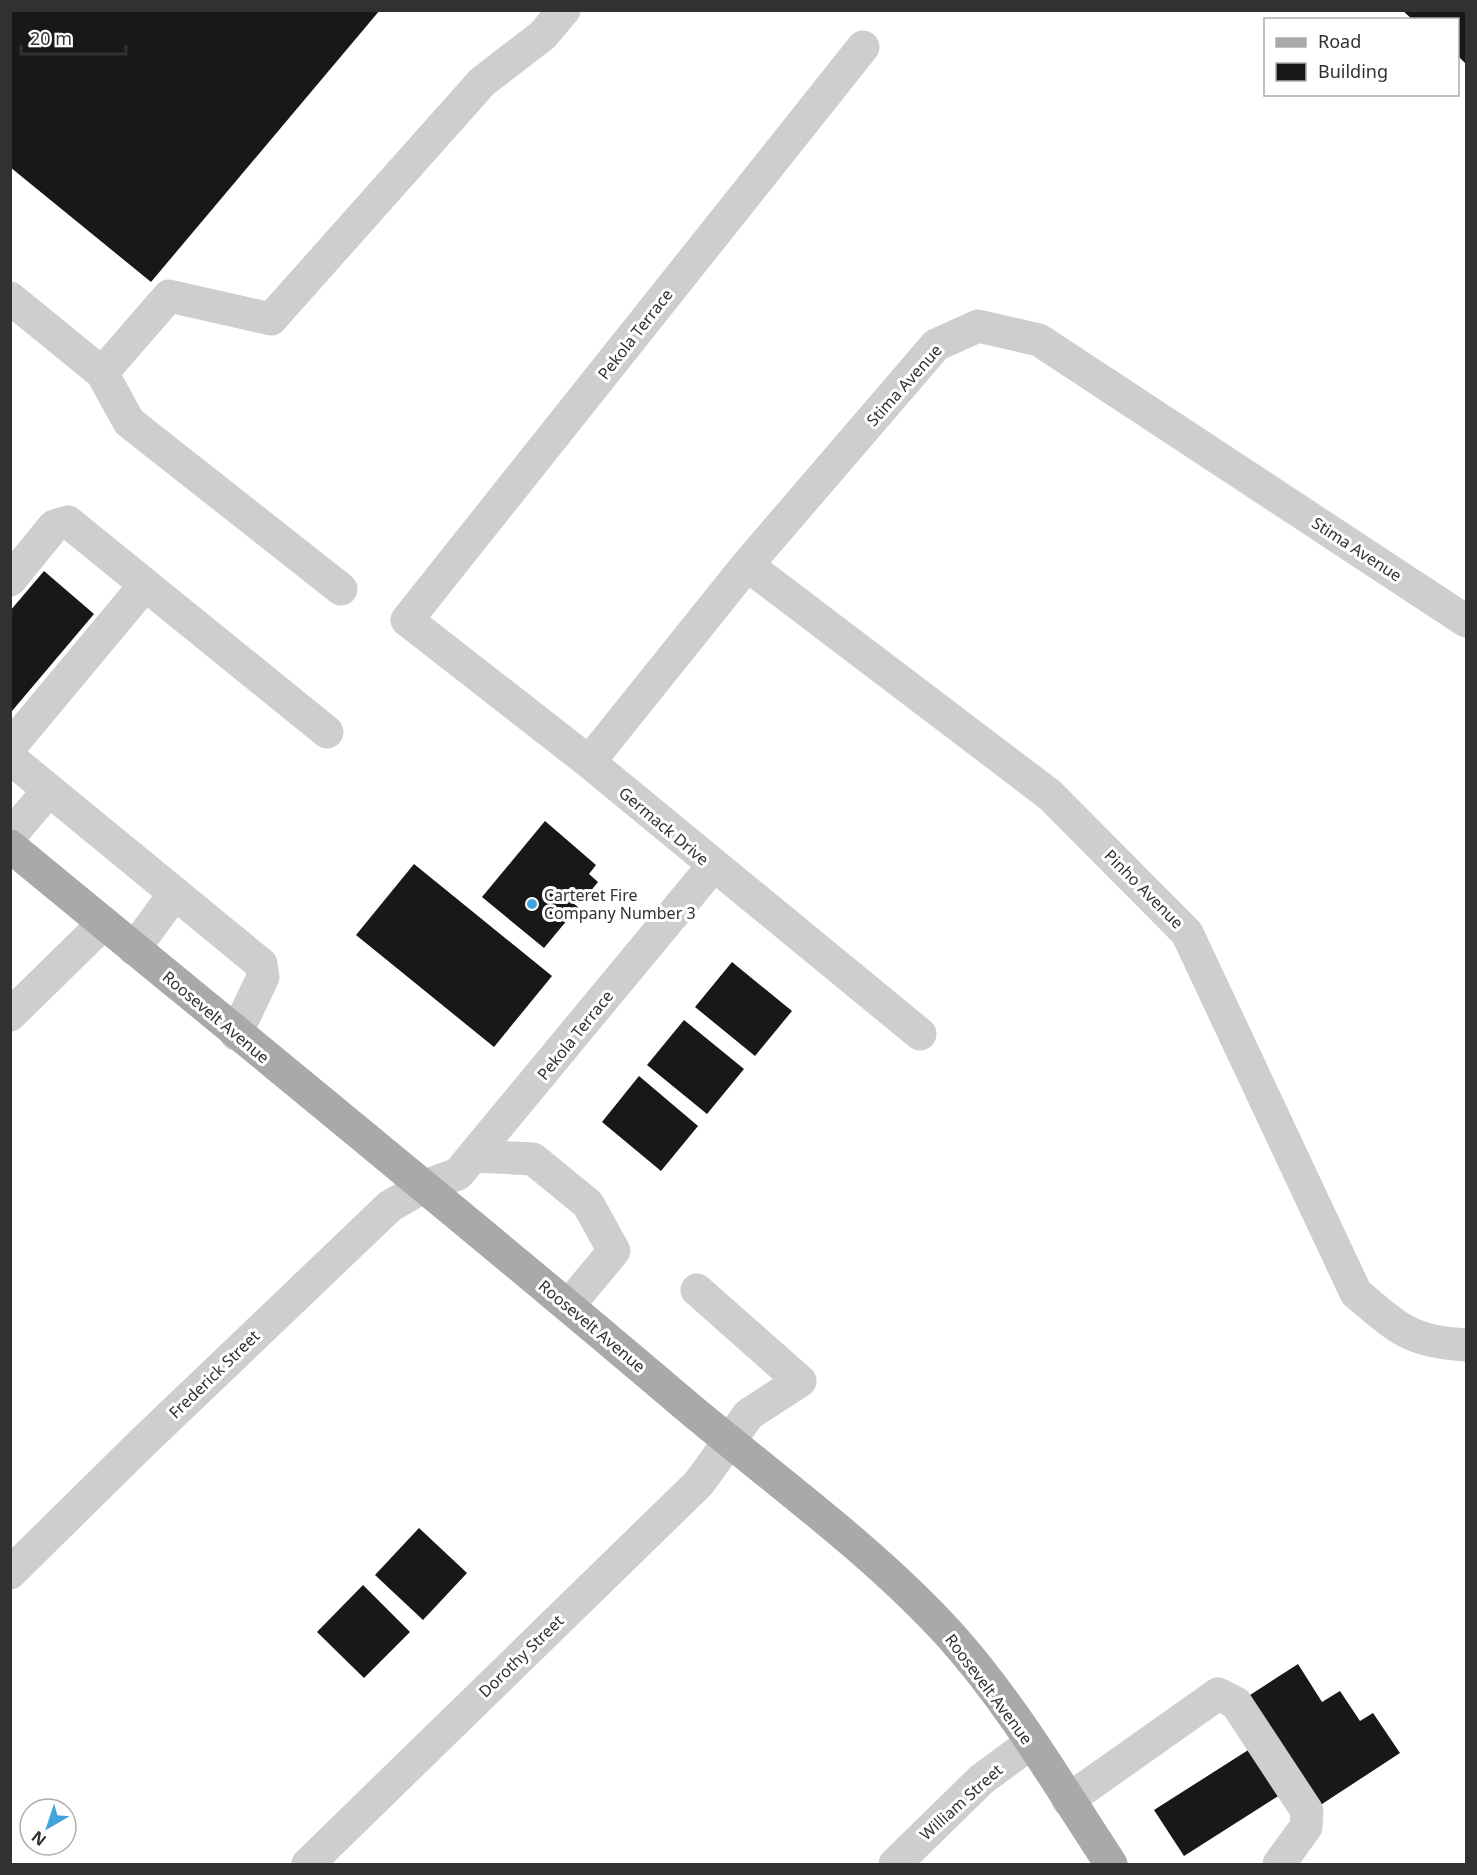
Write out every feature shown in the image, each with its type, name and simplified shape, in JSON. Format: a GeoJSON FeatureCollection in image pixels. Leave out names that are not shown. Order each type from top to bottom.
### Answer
{"type":"FeatureCollection","features":[{"type":"Feature","properties":{"kind":"main road","name":"Roosevelt Avenue"},"geometry":{"type":"LineString","coordinates":[[10,846],[236,1034],[425,1186],[729,1443],[798,1497],[925,1609],[976,1666],[1031,1743],[1111,1864]]}},
{"type":"Feature","properties":{"kind":"street"},"geometry":{"type":"LineString","coordinates":[[102,373],[169,296],[271,319],[482,82],[543,35],[564,10]]}},
{"type":"Feature","properties":{"kind":"street","name":"Pekola Terrace"},"geometry":{"type":"LineString","coordinates":[[407,620],[863,47]]}},
{"type":"Feature","properties":{"kind":"street"},"geometry":{"type":"LineString","coordinates":[[10,298],[102,373],[129,422],[341,589]]}},
{"type":"Feature","properties":{"kind":"street","name":"Stima Avenue"},"geometry":{"type":"LineString","coordinates":[[588,762],[747,565],[936,345],[978,326],[1039,340],[1467,621]]}},
{"type":"Feature","properties":{"kind":"street"},"geometry":{"type":"LineString","coordinates":[[10,580],[54,526],[68,522],[327,732]]}},
{"type":"Feature","properties":{"kind":"street","name":"Pinho Avenue"},"geometry":{"type":"LineString","coordinates":[[747,565],[1050,795],[1187,933],[1356,1293],[1404,1333],[1440,1344],[1467,1345]]}},
{"type":"Feature","properties":{"kind":"street"},"geometry":{"type":"LineString","coordinates":[[10,747],[145,585]]}},
{"type":"Feature","properties":{"kind":"street","name":"Germack Drive"},"geometry":{"type":"LineString","coordinates":[[407,620],[588,762],[713,867],[920,1034]]}},
{"type":"Feature","properties":{"kind":"street"},"geometry":{"type":"LineString","coordinates":[[10,758],[261,964],[263,977],[236,1034]]}},
{"type":"Feature","properties":{"kind":"street"},"geometry":{"type":"LineString","coordinates":[[10,836],[50,790]]}},
{"type":"Feature","properties":{"kind":"street","name":"Pekola Terrace"},"geometry":{"type":"LineString","coordinates":[[425,1186],[458,1174],[476,1156],[713,867]]}},
{"type":"Feature","properties":{"kind":"street"},"geometry":{"type":"LineString","coordinates":[[134,949],[175,893]]}},
{"type":"Feature","properties":{"kind":"street"},"geometry":{"type":"LineString","coordinates":[[10,1015],[104,923]]}},
{"type":"Feature","properties":{"kind":"street"},"geometry":{"type":"LineString","coordinates":[[476,1156],[533,1159],[588,1204],[615,1251],[568,1306]]}},
{"type":"Feature","properties":{"kind":"street","name":"Frederick Street"},"geometry":{"type":"LineString","coordinates":[[10,1573],[142,1443],[390,1206],[425,1186]]}},
{"type":"Feature","properties":{"kind":"street","name":"Dorothy Street"},"geometry":{"type":"LineString","coordinates":[[308,1864],[699,1483],[749,1414],[800,1381],[697,1290]]}},
{"type":"Feature","properties":{"kind":"street"},"geometry":{"type":"LineString","coordinates":[[1068,1800],[1218,1694],[1236,1703],[1307,1811],[1306,1827],[1279,1864]]}},
{"type":"Feature","properties":{"kind":"street","name":"William Street"},"geometry":{"type":"LineString","coordinates":[[895,1864],[982,1779],[1031,1743]]}},
{"type":"Feature","properties":{"kind":"building"},"geometry":{"type":"Polygon","coordinates":[[[10,10],[380,10],[151,282],[10,167],[10,10]]]}},
{"type":"Feature","properties":{"kind":"building"},"geometry":{"type":"Polygon","coordinates":[[[1402,10],[1466,10],[1466,64],[1459,57],[1459,18],[1411,18],[1402,10]]]}},
{"type":"Feature","properties":{"kind":"building"},"geometry":{"type":"Polygon","coordinates":[[[44,571],[94,614],[12,711],[10,611],[44,571]]]}},
{"type":"Feature","properties":{"kind":"building"},"geometry":{"type":"Polygon","coordinates":[[[545,821],[596,865],[589,874],[598,882],[585,898],[576,890],[568,899],[578,907],[544,948],[482,897],[545,821]]]}},
{"type":"Feature","properties":{"kind":"building"},"geometry":{"type":"Polygon","coordinates":[[[414,864],[552,976],[494,1047],[356,935],[414,864]]]}},
{"type":"Feature","properties":{"kind":"building"},"geometry":{"type":"Polygon","coordinates":[[[732,962],[792,1011],[755,1056],[695,1007],[732,962]]]}},
{"type":"Feature","properties":{"kind":"building"},"geometry":{"type":"Polygon","coordinates":[[[684,1020],[744,1069],[707,1114],[647,1065],[684,1020]]]}},
{"type":"Feature","properties":{"kind":"building"},"geometry":{"type":"Polygon","coordinates":[[[639,1076],[698,1126],[661,1171],[602,1122],[639,1076]]]}},
{"type":"Feature","properties":{"kind":"building"},"geometry":{"type":"Polygon","coordinates":[[[419,1528],[467,1573],[423,1620],[375,1575],[419,1528]]]}},
{"type":"Feature","properties":{"kind":"building"},"geometry":{"type":"Polygon","coordinates":[[[363,1585],[410,1632],[364,1678],[317,1632],[363,1585]]]}},
{"type":"Feature","properties":{"kind":"building"},"geometry":{"type":"Polygon","coordinates":[[[1298,1664],[1322,1702],[1340,1691],[1360,1721],[1373,1713],[1400,1753],[1319,1806],[1247,1697],[1298,1664]]]}},
{"type":"Feature","properties":{"kind":"building"},"geometry":{"type":"Polygon","coordinates":[[[1253,1747],[1283,1793],[1184,1856],[1154,1810],[1253,1747]]]}},
{"type":"Feature","properties":{"kind":"place","name":"Carteret Fire Company Number 3"},"geometry":{"type":"Point","coordinates":[532,904]}}]}
